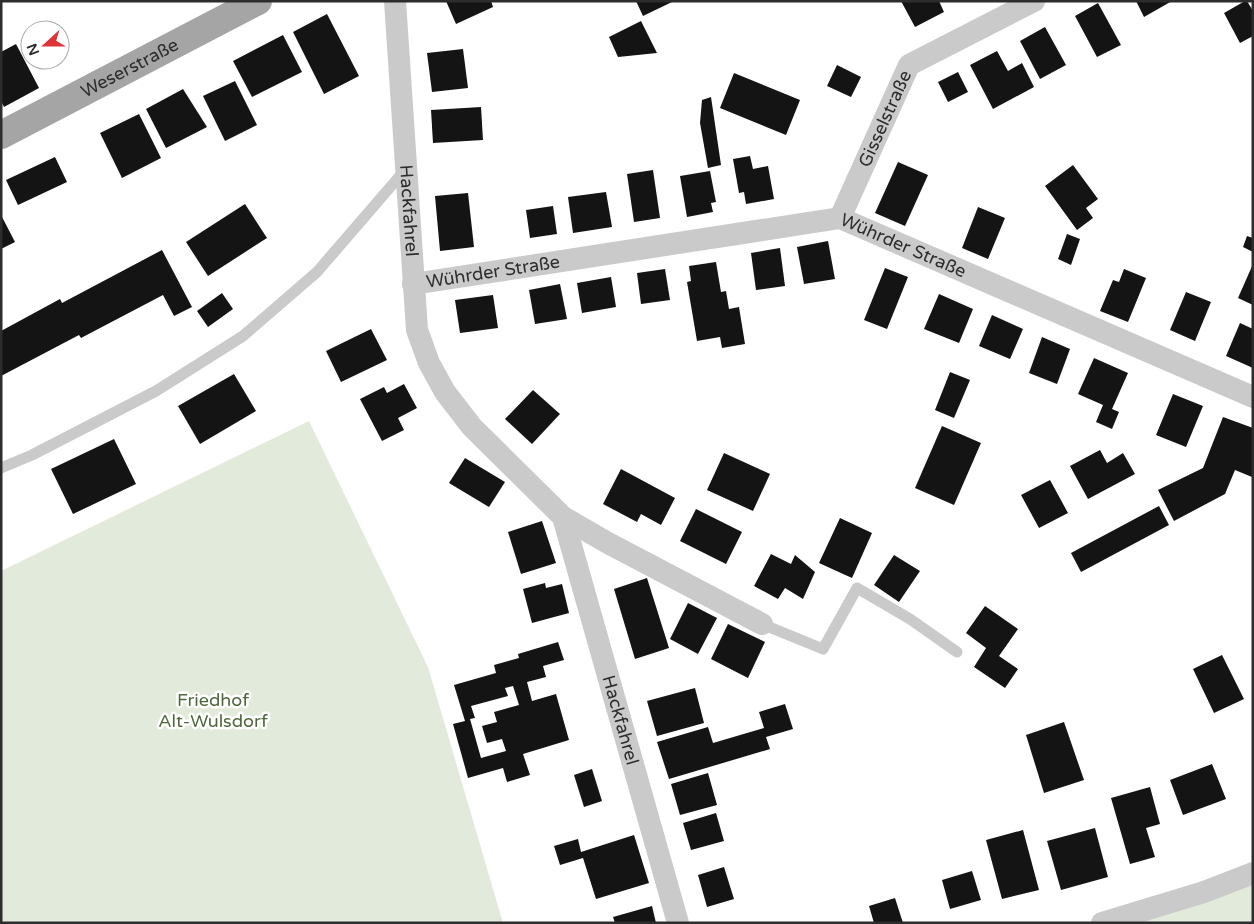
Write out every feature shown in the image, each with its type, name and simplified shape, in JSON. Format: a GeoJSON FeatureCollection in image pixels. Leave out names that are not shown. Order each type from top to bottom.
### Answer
{"type":"FeatureCollection","features":[{"type":"Feature","properties":{"kind":"main road","name":"Weserstraße"},"geometry":{"type":"LineString","coordinates":[[1,135],[258,1]]}},
{"type":"Feature","properties":{"kind":"street","name":"Hackfahrel"},"geometry":{"type":"LineString","coordinates":[[395,1],[417,330],[429,363],[445,392],[472,427],[563,517],[608,543],[762,624]]}},
{"type":"Feature","properties":{"kind":"street","name":"Gisselstraße"},"geometry":{"type":"LineString","coordinates":[[840,218],[909,65],[1034,1]]}},
{"type":"Feature","properties":{"kind":"street","name":"Wührder Straße"},"geometry":{"type":"LineString","coordinates":[[413,284],[840,218],[1253,397]]}},
{"type":"Feature","properties":{"kind":"street","name":"Hackfahrel"},"geometry":{"type":"LineString","coordinates":[[563,517],[678,923]]}},
{"type":"Feature","properties":{"kind":"street"},"geometry":{"type":"LineString","coordinates":[[1102,923],[1204,892],[1253,873]]}},
{"type":"Feature","properties":{"kind":"lane"},"geometry":{"type":"LineString","coordinates":[[1,468],[32,455],[156,391],[243,336],[317,272],[406,168]]}},
{"type":"Feature","properties":{"kind":"lane"},"geometry":{"type":"LineString","coordinates":[[762,624],[823,650],[857,588],[910,619],[957,652]]}},
{"type":"Feature","properties":{"kind":"green space","name":"Friedhof Alt-Wulsdorf"},"geometry":{"type":"Polygon","coordinates":[[[309,421],[428,667],[503,923],[4,923],[1,917],[1,571],[309,421]]]}},
{"type":"Feature","properties":{"kind":"green space"},"geometry":{"type":"Polygon","coordinates":[[[1253,882],[1253,923],[1131,923],[1253,882]]]}},
{"type":"Feature","properties":{"kind":"building"},"geometry":{"type":"Polygon","coordinates":[[[446,1],[491,1],[493,7],[456,24],[446,1]]]}},
{"type":"Feature","properties":{"kind":"building"},"geometry":{"type":"Polygon","coordinates":[[[636,1],[674,1],[643,16],[636,1]]]}},
{"type":"Feature","properties":{"kind":"building"},"geometry":{"type":"Polygon","coordinates":[[[901,1],[939,1],[944,12],[915,27],[901,1]]]}},
{"type":"Feature","properties":{"kind":"building"},"geometry":{"type":"Polygon","coordinates":[[[1136,1],[1172,1],[1144,17],[1136,1]]]}},
{"type":"Feature","properties":{"kind":"building"},"geometry":{"type":"Polygon","coordinates":[[[1247,1],[1253,11],[1253,36],[1240,43],[1224,13],[1247,1]]]}},
{"type":"Feature","properties":{"kind":"building"},"geometry":{"type":"Polygon","coordinates":[[[1098,3],[1121,45],[1097,57],[1075,16],[1098,3]]]}},
{"type":"Feature","properties":{"kind":"building"},"geometry":{"type":"Polygon","coordinates":[[[327,14],[359,76],[324,94],[293,32],[327,14]]]}},
{"type":"Feature","properties":{"kind":"building"},"geometry":{"type":"Polygon","coordinates":[[[641,21],[657,53],[618,57],[609,37],[641,21]]]}},
{"type":"Feature","properties":{"kind":"building"},"geometry":{"type":"Polygon","coordinates":[[[1045,27],[1066,65],[1040,79],[1020,41],[1045,27]]]}},
{"type":"Feature","properties":{"kind":"building"},"geometry":{"type":"Polygon","coordinates":[[[283,35],[302,72],[252,97],[233,61],[283,35]]]}},
{"type":"Feature","properties":{"kind":"building"},"geometry":{"type":"Polygon","coordinates":[[[16,44],[20,52],[20,70],[30,70],[39,88],[4,107],[1,101],[1,52],[16,44]]]}},
{"type":"Feature","properties":{"kind":"building"},"geometry":{"type":"Polygon","coordinates":[[[463,49],[468,88],[432,92],[427,53],[463,49]]]}},
{"type":"Feature","properties":{"kind":"building"},"geometry":{"type":"Polygon","coordinates":[[[997,51],[1008,71],[1022,63],[1034,87],[993,109],[970,65],[997,51]]]}},
{"type":"Feature","properties":{"kind":"building"},"geometry":{"type":"Polygon","coordinates":[[[837,65],[861,77],[851,97],[827,86],[837,65]]]}},
{"type":"Feature","properties":{"kind":"building"},"geometry":{"type":"Polygon","coordinates":[[[958,72],[968,92],[948,102],[938,82],[958,72]]]}},
{"type":"Feature","properties":{"kind":"building"},"geometry":{"type":"Polygon","coordinates":[[[734,73],[800,100],[786,135],[720,108],[734,73]]]}},
{"type":"Feature","properties":{"kind":"building"},"geometry":{"type":"Polygon","coordinates":[[[235,81],[257,125],[225,141],[203,96],[235,81]]]}},
{"type":"Feature","properties":{"kind":"building"},"geometry":{"type":"Polygon","coordinates":[[[183,89],[207,127],[166,148],[146,109],[183,89]]]}},
{"type":"Feature","properties":{"kind":"building"},"geometry":{"type":"Polygon","coordinates":[[[711,97],[721,165],[708,168],[700,123],[702,100],[711,97]]]}},
{"type":"Feature","properties":{"kind":"building"},"geometry":{"type":"Polygon","coordinates":[[[481,107],[483,140],[433,143],[431,110],[481,107]]]}},
{"type":"Feature","properties":{"kind":"building"},"geometry":{"type":"Polygon","coordinates":[[[139,114],[161,158],[122,178],[100,133],[139,114]]]}},
{"type":"Feature","properties":{"kind":"building"},"geometry":{"type":"Polygon","coordinates":[[[750,156],[753,169],[768,166],[774,199],[746,204],[744,192],[739,193],[733,159],[750,156]]]}},
{"type":"Feature","properties":{"kind":"building"},"geometry":{"type":"Polygon","coordinates":[[[55,157],[67,182],[18,205],[6,180],[55,157]]]}},
{"type":"Feature","properties":{"kind":"building"},"geometry":{"type":"Polygon","coordinates":[[[898,162],[928,175],[905,226],[875,213],[898,162]]]}},
{"type":"Feature","properties":{"kind":"building"},"geometry":{"type":"Polygon","coordinates":[[[1073,165],[1098,199],[1086,208],[1093,218],[1077,230],[1045,186],[1073,165]]]}},
{"type":"Feature","properties":{"kind":"building"},"geometry":{"type":"Polygon","coordinates":[[[653,170],[660,218],[634,222],[627,174],[653,170]]]}},
{"type":"Feature","properties":{"kind":"building"},"geometry":{"type":"Polygon","coordinates":[[[710,171],[716,202],[711,203],[713,212],[687,217],[680,176],[710,171]]]}},
{"type":"Feature","properties":{"kind":"building"},"geometry":{"type":"Polygon","coordinates":[[[606,192],[612,227],[573,233],[568,197],[606,192]]]}},
{"type":"Feature","properties":{"kind":"building"},"geometry":{"type":"Polygon","coordinates":[[[468,193],[474,247],[440,251],[435,196],[468,193]]]}},
{"type":"Feature","properties":{"kind":"building"},"geometry":{"type":"Polygon","coordinates":[[[245,204],[267,238],[208,276],[186,242],[245,204]]]}},
{"type":"Feature","properties":{"kind":"building"},"geometry":{"type":"Polygon","coordinates":[[[553,206],[557,234],[530,238],[526,210],[553,206]]]}},
{"type":"Feature","properties":{"kind":"building"},"geometry":{"type":"Polygon","coordinates":[[[978,207],[1005,218],[988,259],[962,248],[978,207]]]}},
{"type":"Feature","properties":{"kind":"building"},"geometry":{"type":"Polygon","coordinates":[[[1,215],[15,242],[1,249],[1,215]]]}},
{"type":"Feature","properties":{"kind":"building"},"geometry":{"type":"Polygon","coordinates":[[[1067,234],[1080,239],[1071,265],[1058,259],[1067,234]]]}},
{"type":"Feature","properties":{"kind":"building"},"geometry":{"type":"Polygon","coordinates":[[[1247,236],[1253,238],[1253,252],[1243,247],[1247,236]]]}},
{"type":"Feature","properties":{"kind":"building"},"geometry":{"type":"Polygon","coordinates":[[[828,241],[835,279],[804,284],[797,247],[828,241]]]}},
{"type":"Feature","properties":{"kind":"building"},"geometry":{"type":"Polygon","coordinates":[[[780,248],[785,286],[756,290],[751,253],[780,248]]]}},
{"type":"Feature","properties":{"kind":"building"},"geometry":{"type":"Polygon","coordinates":[[[162,250],[192,307],[174,316],[163,295],[81,338],[79,335],[1,376],[1,331],[60,299],[62,303],[162,250]]]}},
{"type":"Feature","properties":{"kind":"building"},"geometry":{"type":"Polygon","coordinates":[[[716,262],[721,292],[726,291],[729,309],[739,307],[745,344],[722,348],[720,337],[697,341],[687,282],[691,281],[689,266],[716,262]]]}},
{"type":"Feature","properties":{"kind":"building"},"geometry":{"type":"Polygon","coordinates":[[[1253,264],[1253,305],[1238,298],[1253,264]]]}},
{"type":"Feature","properties":{"kind":"building"},"geometry":{"type":"Polygon","coordinates":[[[885,268],[908,277],[887,329],[864,320],[885,268]]]}},
{"type":"Feature","properties":{"kind":"building"},"geometry":{"type":"Polygon","coordinates":[[[665,269],[670,300],[641,304],[637,273],[665,269]]]}},
{"type":"Feature","properties":{"kind":"building"},"geometry":{"type":"Polygon","coordinates":[[[1124,269],[1146,278],[1128,322],[1100,311],[1113,280],[1119,282],[1124,269]]]}},
{"type":"Feature","properties":{"kind":"building"},"geometry":{"type":"Polygon","coordinates":[[[611,277],[616,307],[582,313],[577,283],[611,277]]]}},
{"type":"Feature","properties":{"kind":"building"},"geometry":{"type":"Polygon","coordinates":[[[560,284],[567,319],[535,324],[529,290],[560,284]]]}},
{"type":"Feature","properties":{"kind":"building"},"geometry":{"type":"Polygon","coordinates":[[[1186,292],[1211,302],[1195,341],[1170,330],[1186,292]]]}},
{"type":"Feature","properties":{"kind":"building"},"geometry":{"type":"Polygon","coordinates":[[[222,293],[233,309],[208,327],[197,311],[222,293]]]}},
{"type":"Feature","properties":{"kind":"building"},"geometry":{"type":"Polygon","coordinates":[[[939,294],[973,309],[959,343],[924,329],[939,294]]]}},
{"type":"Feature","properties":{"kind":"building"},"geometry":{"type":"Polygon","coordinates":[[[493,295],[498,328],[460,333],[455,300],[493,295]]]}},
{"type":"Feature","properties":{"kind":"building"},"geometry":{"type":"Polygon","coordinates":[[[992,315],[1023,329],[1010,359],[979,346],[992,315]]]}},
{"type":"Feature","properties":{"kind":"building"},"geometry":{"type":"Polygon","coordinates":[[[1240,323],[1253,329],[1253,368],[1226,356],[1240,323]]]}},
{"type":"Feature","properties":{"kind":"building"},"geometry":{"type":"Polygon","coordinates":[[[371,329],[387,360],[341,382],[326,351],[371,329]]]}},
{"type":"Feature","properties":{"kind":"building"},"geometry":{"type":"Polygon","coordinates":[[[1042,337],[1070,349],[1057,384],[1029,373],[1042,337]]]}},
{"type":"Feature","properties":{"kind":"building"},"geometry":{"type":"Polygon","coordinates":[[[1094,358],[1128,373],[1112,409],[1119,412],[1112,429],[1096,422],[1103,405],[1078,394],[1094,358]]]}},
{"type":"Feature","properties":{"kind":"building"},"geometry":{"type":"Polygon","coordinates":[[[950,372],[970,380],[954,418],[935,410],[950,372]]]}},
{"type":"Feature","properties":{"kind":"building"},"geometry":{"type":"Polygon","coordinates":[[[234,374],[256,411],[200,444],[178,406],[234,374]]]}},
{"type":"Feature","properties":{"kind":"building"},"geometry":{"type":"Polygon","coordinates":[[[404,384],[417,408],[398,418],[404,430],[382,441],[360,399],[384,387],[387,393],[404,384]]]}},
{"type":"Feature","properties":{"kind":"building"},"geometry":{"type":"Polygon","coordinates":[[[533,390],[560,414],[532,444],[505,419],[533,390]]]}},
{"type":"Feature","properties":{"kind":"building"},"geometry":{"type":"Polygon","coordinates":[[[1173,394],[1203,406],[1186,447],[1156,435],[1173,394]]]}},
{"type":"Feature","properties":{"kind":"building"},"geometry":{"type":"Polygon","coordinates":[[[1223,417],[1253,428],[1252,477],[1235,470],[1225,494],[1174,521],[1158,490],[1203,468],[1223,417]]]}},
{"type":"Feature","properties":{"kind":"building"},"geometry":{"type":"Polygon","coordinates":[[[942,426],[981,443],[954,505],[915,488],[942,426]]]}},
{"type":"Feature","properties":{"kind":"building"},"geometry":{"type":"Polygon","coordinates":[[[114,439],[136,484],[73,514],[51,469],[114,439]]]}},
{"type":"Feature","properties":{"kind":"building"},"geometry":{"type":"Polygon","coordinates":[[[1100,450],[1107,463],[1123,453],[1135,474],[1088,499],[1070,466],[1100,450]]]}},
{"type":"Feature","properties":{"kind":"building"},"geometry":{"type":"Polygon","coordinates":[[[724,453],[770,474],[753,511],[707,490],[724,453]]]}},
{"type":"Feature","properties":{"kind":"building"},"geometry":{"type":"Polygon","coordinates":[[[465,458],[505,482],[489,507],[449,483],[465,458]]]}},
{"type":"Feature","properties":{"kind":"building"},"geometry":{"type":"Polygon","coordinates":[[[621,469],[675,498],[661,525],[641,514],[637,522],[603,504],[621,469]]]}},
{"type":"Feature","properties":{"kind":"building"},"geometry":{"type":"Polygon","coordinates":[[[1050,480],[1068,513],[1039,528],[1021,495],[1050,480]]]}},
{"type":"Feature","properties":{"kind":"building"},"geometry":{"type":"Polygon","coordinates":[[[1159,506],[1169,525],[1081,572],[1071,553],[1159,506]]]}},
{"type":"Feature","properties":{"kind":"building"},"geometry":{"type":"Polygon","coordinates":[[[696,509],[742,532],[726,564],[680,541],[696,509]]]}},
{"type":"Feature","properties":{"kind":"building"},"geometry":{"type":"Polygon","coordinates":[[[840,518],[872,533],[852,578],[819,563],[840,518]]]}},
{"type":"Feature","properties":{"kind":"building"},"geometry":{"type":"Polygon","coordinates":[[[542,521],[556,563],[521,574],[508,532],[542,521]]]}},
{"type":"Feature","properties":{"kind":"building"},"geometry":{"type":"Polygon","coordinates":[[[771,554],[791,564],[795,555],[815,572],[803,599],[785,588],[778,599],[754,586],[771,554]]]}},
{"type":"Feature","properties":{"kind":"building"},"geometry":{"type":"Polygon","coordinates":[[[894,555],[920,571],[899,602],[874,585],[894,555]]]}},
{"type":"Feature","properties":{"kind":"building"},"geometry":{"type":"Polygon","coordinates":[[[647,578],[669,648],[635,659],[614,589],[647,578]]]}},
{"type":"Feature","properties":{"kind":"building"},"geometry":{"type":"Polygon","coordinates":[[[545,583],[546,588],[562,584],[569,613],[532,623],[523,589],[545,583]]]}},
{"type":"Feature","properties":{"kind":"building"},"geometry":{"type":"Polygon","coordinates":[[[688,603],[717,618],[698,654],[670,639],[688,603]]]}},
{"type":"Feature","properties":{"kind":"building"},"geometry":{"type":"Polygon","coordinates":[[[985,606],[1018,629],[999,656],[1018,669],[1005,688],[974,667],[986,648],[966,633],[985,606]]]}},
{"type":"Feature","properties":{"kind":"building"},"geometry":{"type":"Polygon","coordinates":[[[728,624],[765,642],[748,678],[711,659],[728,624]]]}},
{"type":"Feature","properties":{"kind":"building"},"geometry":{"type":"Polygon","coordinates":[[[558,642],[564,660],[543,666],[546,677],[527,682],[532,701],[556,694],[569,740],[523,754],[530,775],[507,782],[503,768],[468,778],[453,724],[465,721],[454,685],[496,673],[494,665],[519,658],[518,654],[558,642]],[[513,686],[505,688],[508,696],[471,706],[475,718],[470,719],[481,758],[506,751],[502,739],[487,743],[482,726],[497,722],[494,712],[519,705],[513,686]]]}},
{"type":"Feature","properties":{"kind":"building"},"geometry":{"type":"Polygon","coordinates":[[[1222,655],[1244,699],[1214,713],[1193,669],[1222,655]]]}},
{"type":"Feature","properties":{"kind":"building"},"geometry":{"type":"Polygon","coordinates":[[[695,688],[704,723],[657,736],[647,701],[695,688]]]}},
{"type":"Feature","properties":{"kind":"building"},"geometry":{"type":"Polygon","coordinates":[[[785,704],[793,729],[766,737],[770,749],[669,779],[657,742],[708,727],[713,743],[764,728],[759,712],[785,704]]]}},
{"type":"Feature","properties":{"kind":"building"},"geometry":{"type":"Polygon","coordinates":[[[1064,722],[1084,780],[1044,793],[1026,735],[1064,722]]]}},
{"type":"Feature","properties":{"kind":"building"},"geometry":{"type":"Polygon","coordinates":[[[1212,764],[1226,799],[1183,815],[1170,780],[1212,764]]]}},
{"type":"Feature","properties":{"kind":"building"},"geometry":{"type":"Polygon","coordinates":[[[592,769],[602,801],[584,807],[574,775],[592,769]]]}},
{"type":"Feature","properties":{"kind":"building"},"geometry":{"type":"Polygon","coordinates":[[[708,773],[717,805],[680,815],[671,784],[708,773]]]}},
{"type":"Feature","properties":{"kind":"building"},"geometry":{"type":"Polygon","coordinates":[[[1150,787],[1160,824],[1146,828],[1155,857],[1130,864],[1111,798],[1150,787]]]}},
{"type":"Feature","properties":{"kind":"building"},"geometry":{"type":"Polygon","coordinates":[[[716,813],[724,841],[691,850],[683,823],[716,813]]]}},
{"type":"Feature","properties":{"kind":"building"},"geometry":{"type":"Polygon","coordinates":[[[1095,828],[1108,877],[1061,890],[1047,841],[1095,828]]]}},
{"type":"Feature","properties":{"kind":"building"},"geometry":{"type":"Polygon","coordinates":[[[1023,830],[1039,890],[1002,899],[986,840],[1023,830]]]}},
{"type":"Feature","properties":{"kind":"building"},"geometry":{"type":"Polygon","coordinates":[[[634,835],[649,883],[596,899],[583,858],[560,865],[554,846],[578,839],[581,852],[634,835]]]}},
{"type":"Feature","properties":{"kind":"building"},"geometry":{"type":"Polygon","coordinates":[[[724,867],[734,899],[707,907],[698,875],[724,867]]]}},
{"type":"Feature","properties":{"kind":"building"},"geometry":{"type":"Polygon","coordinates":[[[972,871],[981,900],[950,909],[942,880],[972,871]]]}},
{"type":"Feature","properties":{"kind":"building"},"geometry":{"type":"Polygon","coordinates":[[[895,898],[903,923],[874,923],[869,906],[895,898]]]}},
{"type":"Feature","properties":{"kind":"building"},"geometry":{"type":"Polygon","coordinates":[[[652,906],[656,923],[615,923],[613,917],[652,906]]]}}]}
